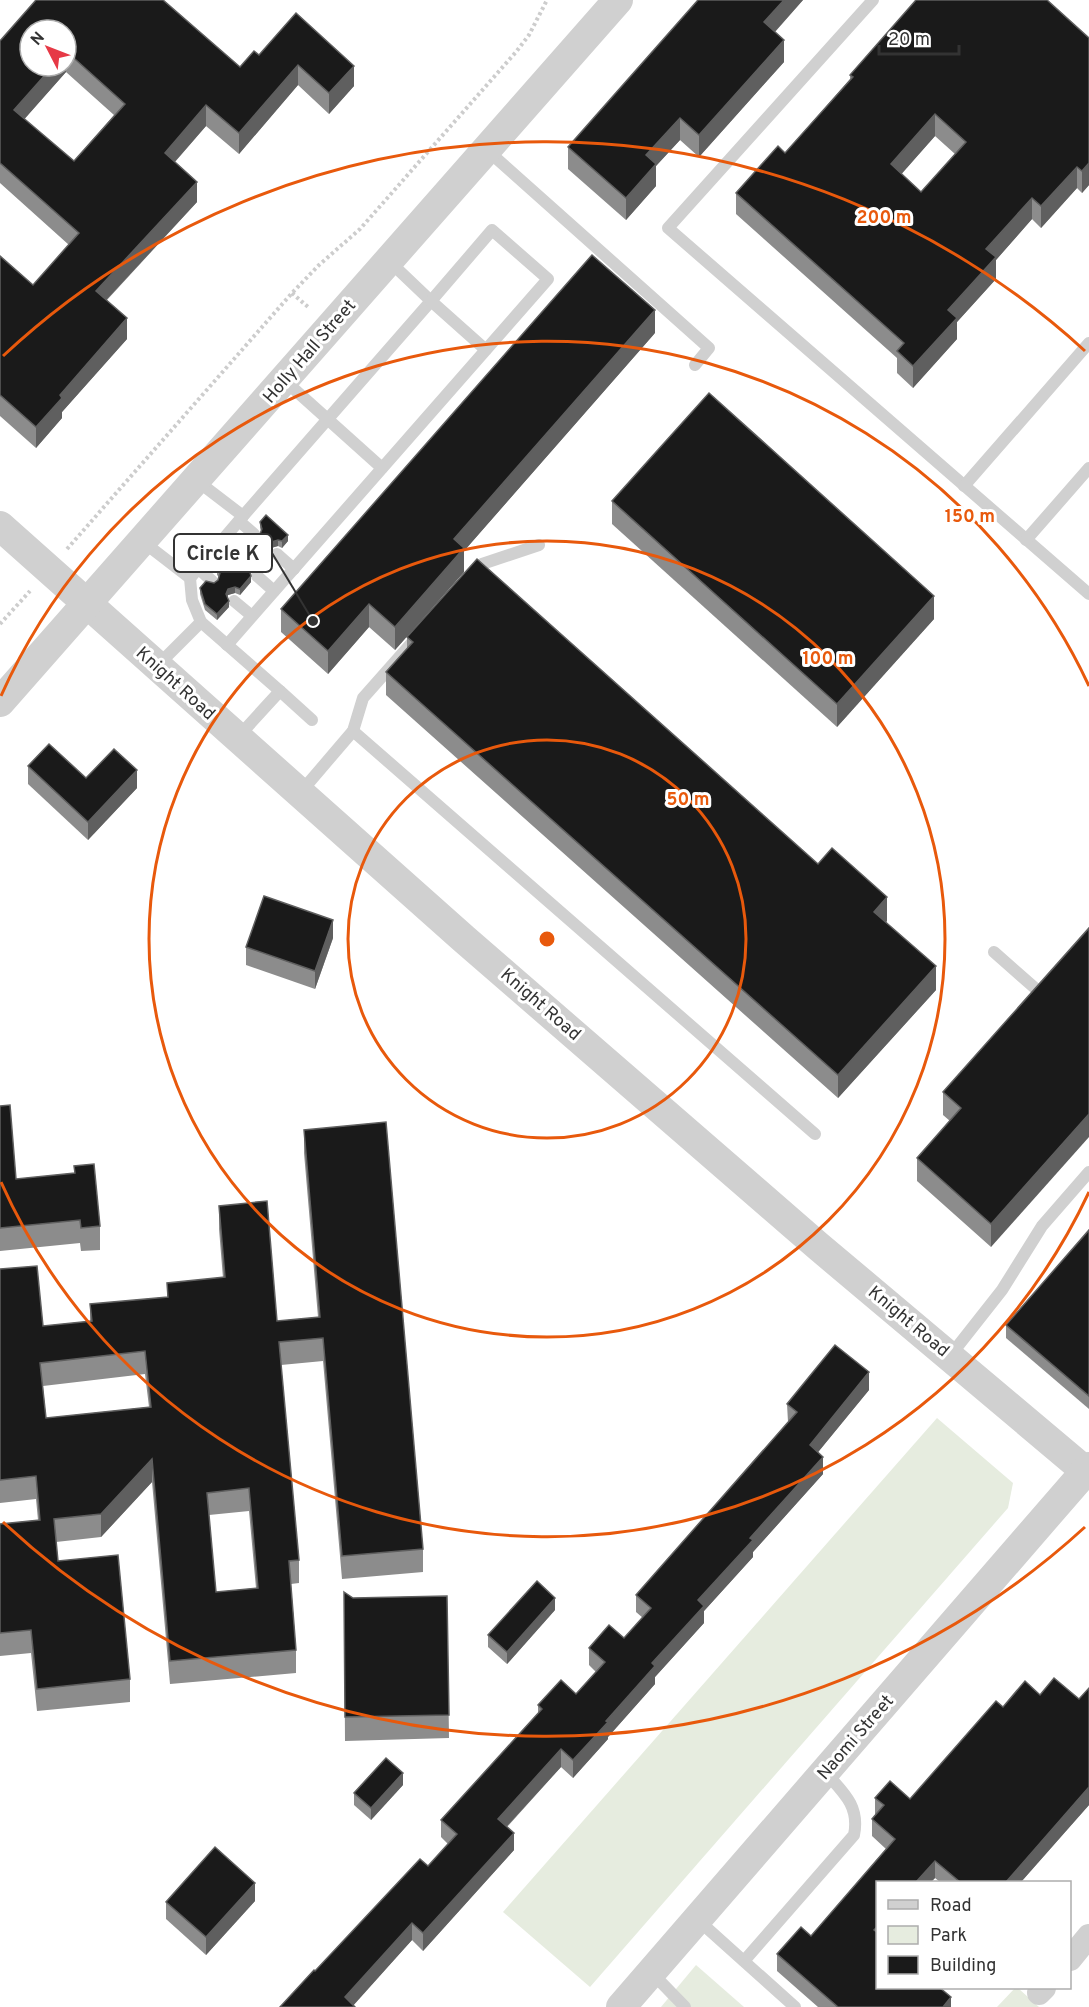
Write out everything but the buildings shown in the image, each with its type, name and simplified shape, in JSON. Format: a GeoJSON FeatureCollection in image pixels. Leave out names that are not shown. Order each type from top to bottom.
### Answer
{"type":"FeatureCollection","features":[{"type":"Feature","properties":{"kind":"street","name":"Holly Hall Street"},"geometry":{"type":"LineString","coordinates":[[0,702],[618,0]]}},
{"type":"Feature","properties":{"kind":"street","name":"Knight Road"},"geometry":{"type":"LineString","coordinates":[[0,526],[300,793],[818,1246],[1088,1471]]}},
{"type":"Feature","properties":{"kind":"street","name":"Naomi Street"},"geometry":{"type":"LineString","coordinates":[[621,2007],[1088,1471]]}},
{"type":"Feature","properties":{"kind":"street"},"geometry":{"type":"LineString","coordinates":[[1071,1958],[1089,1936]]}},
{"type":"Feature","properties":{"kind":"lane"},"geometry":{"type":"LineString","coordinates":[[873,0],[668,228],[1089,594]]}},
{"type":"Feature","properties":{"kind":"lane"},"geometry":{"type":"LineString","coordinates":[[486,150],[709,348],[695,365]]}},
{"type":"Feature","properties":{"kind":"lane"},"geometry":{"type":"LineString","coordinates":[[227,645],[548,279],[492,230],[194,573],[192,600],[201,622],[227,645],[280,691],[312,720]]}},
{"type":"Feature","properties":{"kind":"lane"},"geometry":{"type":"LineString","coordinates":[[388,260],[486,350]]}},
{"type":"Feature","properties":{"kind":"lane"},"geometry":{"type":"LineString","coordinates":[[964,486],[1089,343]]}},
{"type":"Feature","properties":{"kind":"lane"},"geometry":{"type":"LineString","coordinates":[[284,379],[382,468]]}},
{"type":"Feature","properties":{"kind":"lane"},"geometry":{"type":"LineString","coordinates":[[1026,540],[1089,468]]}},
{"type":"Feature","properties":{"kind":"lane"},"geometry":{"type":"LineString","coordinates":[[195,479],[241,519],[254,534]]}},
{"type":"Feature","properties":{"kind":"lane"},"geometry":{"type":"LineString","coordinates":[[141,541],[194,573],[212,581]]}},
{"type":"Feature","properties":{"kind":"lane"},"geometry":{"type":"LineString","coordinates":[[220,543],[234,556]]}},
{"type":"Feature","properties":{"kind":"lane"},"geometry":{"type":"LineString","coordinates":[[466,582],[482,564],[539,545]]}},
{"type":"Feature","properties":{"kind":"lane"},"geometry":{"type":"LineString","coordinates":[[277,554],[294,569]]}},
{"type":"Feature","properties":{"kind":"lane"},"geometry":{"type":"LineString","coordinates":[[257,576],[274,591]]}},
{"type":"Feature","properties":{"kind":"lane"},"geometry":{"type":"LineString","coordinates":[[234,601],[252,616]]}},
{"type":"Feature","properties":{"kind":"lane"},"geometry":{"type":"LineString","coordinates":[[157,666],[201,622]]}},
{"type":"Feature","properties":{"kind":"lane"},"geometry":{"type":"LineString","coordinates":[[300,793],[354,731],[363,698],[426,627]]}},
{"type":"Feature","properties":{"kind":"lane"},"geometry":{"type":"LineString","coordinates":[[238,738],[280,691]]}},
{"type":"Feature","properties":{"kind":"lane"},"geometry":{"type":"LineString","coordinates":[[354,731],[815,1134]]}},
{"type":"Feature","properties":{"kind":"lane"},"geometry":{"type":"LineString","coordinates":[[994,952],[1036,989]]}},
{"type":"Feature","properties":{"kind":"lane"},"geometry":{"type":"LineString","coordinates":[[950,1356],[1002,1290],[1042,1226],[1089,1172]]}},
{"type":"Feature","properties":{"kind":"lane"},"geometry":{"type":"LineString","coordinates":[[744,1961],[854,1835],[857,1822],[850,1800],[825,1772]]}},
{"type":"Feature","properties":{"kind":"lane"},"geometry":{"type":"LineString","coordinates":[[697,1919],[795,2007]]}},
{"type":"Feature","properties":{"kind":"lane"},"geometry":{"type":"LineString","coordinates":[[651,1972],[686,2007]]}},
{"type":"Feature","properties":{"kind":"path"},"geometry":{"type":"LineString","coordinates":[[0,624],[292,293],[319,265],[360,229],[516,52],[529,35],[547,0]]}},
{"type":"Feature","properties":{"kind":"path"},"geometry":{"type":"LineString","coordinates":[[292,293],[308,307]]}},
{"type":"Feature","properties":{"kind":"green space"},"geometry":{"type":"Polygon","coordinates":[[[937,1418],[1013,1483],[1008,1508],[590,1987],[503,1912],[937,1418]]]}},
{"type":"Feature","properties":{"kind":"green space"},"geometry":{"type":"Polygon","coordinates":[[[696,1965],[744,2007],[661,2007],[696,1965]]]}},
{"type":"Feature","properties":{"kind":"green space"},"geometry":{"type":"Polygon","coordinates":[[[1014,1989],[1019,1989],[1039,2007],[997,2007],[1014,1989]]]}},
{"type":"Feature","properties":{"kind":"place","name":"Circle K"},"geometry":{"type":"Point","coordinates":[313,621]}}]}
